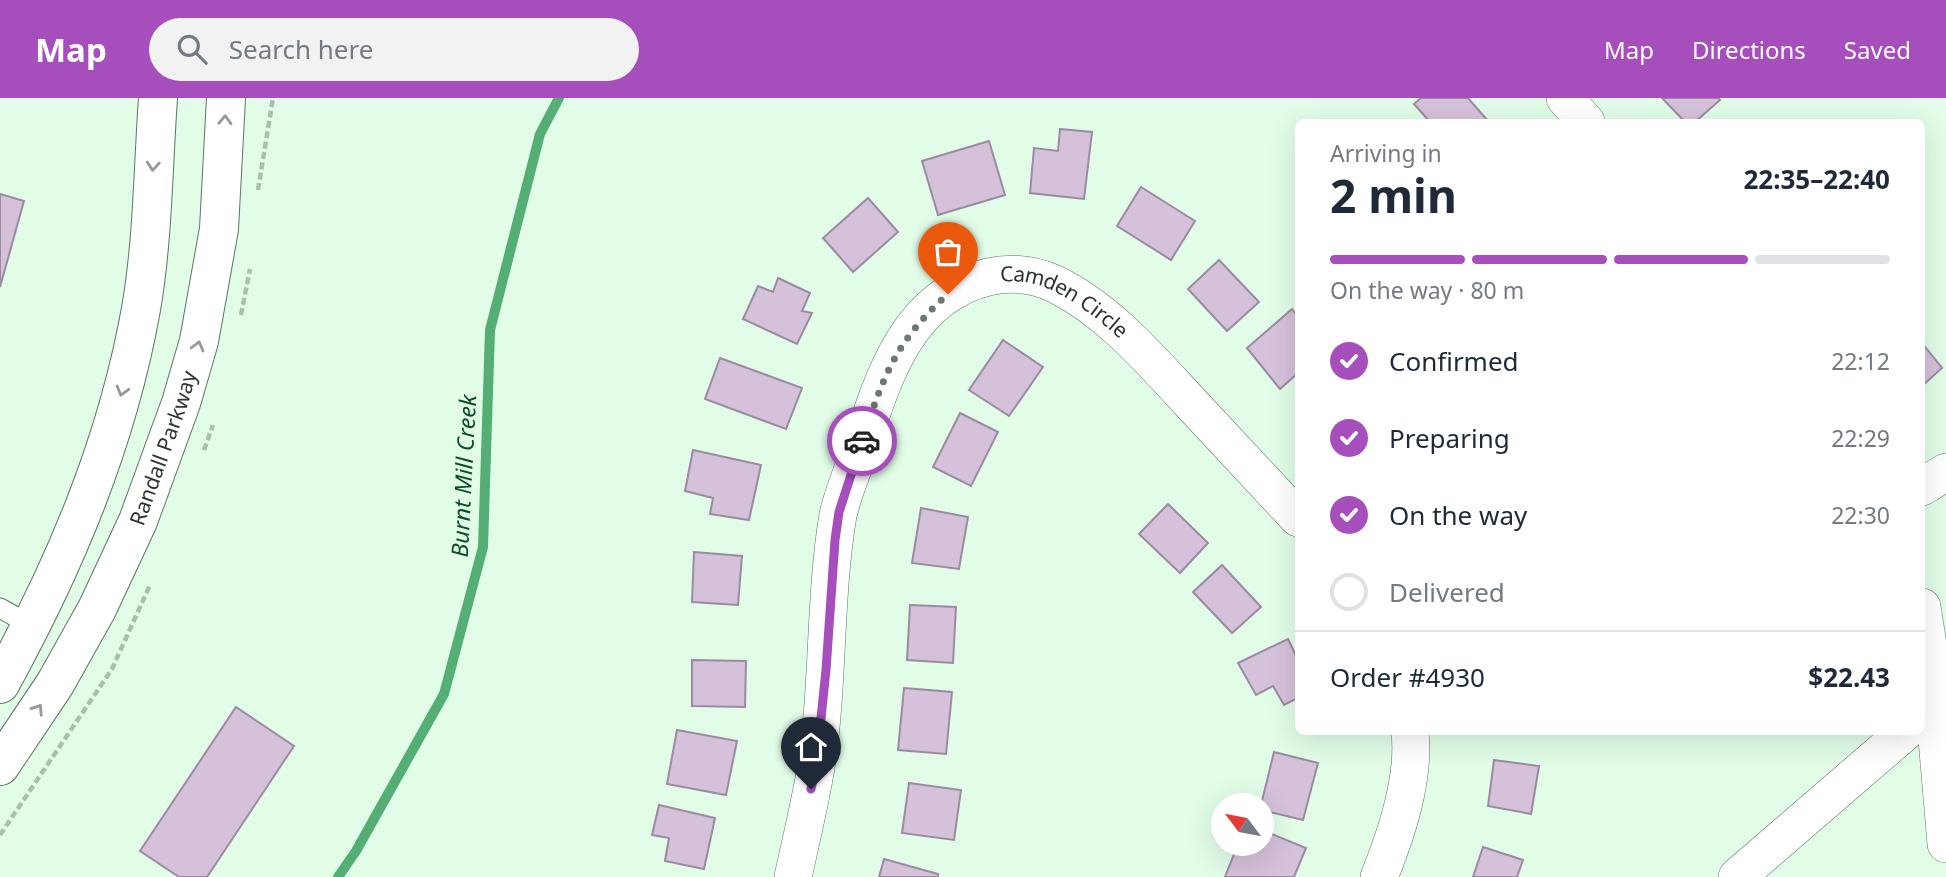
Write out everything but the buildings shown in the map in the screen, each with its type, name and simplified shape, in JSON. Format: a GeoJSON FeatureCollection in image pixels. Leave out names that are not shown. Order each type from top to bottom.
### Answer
{"type":"FeatureCollection","features":[{"type":"Feature","properties":{"kind":"main road"},"geometry":{"type":"LineString","coordinates":[[0,684],[16,617],[59,572],[88,501],[128,368],[144,282],[158,98]]}},
{"type":"Feature","properties":{"kind":"main road","name":"Randall Parkway"},"geometry":{"type":"LineString","coordinates":[[0,766],[55,684],[97,609],[138,521],[181,403],[199,341],[219,229],[226,98]]}},
{"type":"Feature","properties":{"kind":"street"},"geometry":{"type":"LineString","coordinates":[[1565,98],[1583,119]]}},
{"type":"Feature","properties":{"kind":"street","name":"Camden Circle"},"geometry":{"type":"LineString","coordinates":[[793,877],[816,766],[839,512],[883,379],[908,335],[922,317],[948,294],[966,282],[1002,274],[1021,274],[1039,277],[1085,302],[1136,344],[1295,515]]}},
{"type":"Feature","properties":{"kind":"street"},"geometry":{"type":"LineString","coordinates":[[1925,485],[1946,472]]}},
{"type":"Feature","properties":{"kind":"street"},"geometry":{"type":"LineString","coordinates":[[1925,626],[1930,657],[1927,711],[1946,844]]}},
{"type":"Feature","properties":{"kind":"street"},"geometry":{"type":"LineString","coordinates":[[1380,877],[1408,778],[1410,735]]}},
{"type":"Feature","properties":{"kind":"street"},"geometry":{"type":"LineString","coordinates":[[1737,877],[1902,735]]}},
{"type":"Feature","properties":{"kind":"waterway","name":"Burnt Mill Creek"},"geometry":{"type":"LineString","coordinates":[[338,877],[356,851],[444,694],[483,547],[490,330],[540,134],[559,98]]}},
{"type":"Feature","properties":{"kind":"way so far"},"geometry":{"type":"LineString","coordinates":[[862,441],[883,379],[901,345],[922,317],[948,294]]}},
{"type":"Feature","properties":{"kind":"route"},"geometry":{"type":"LineString","coordinates":[[811,789],[826,670],[839,512],[862,441]]}}]}
